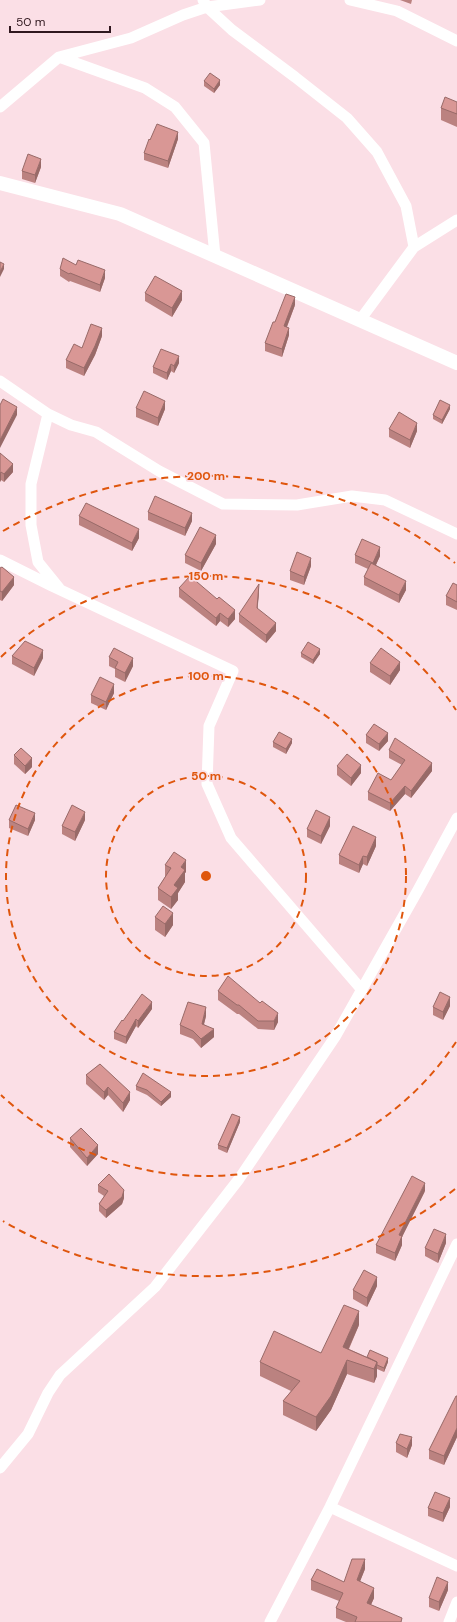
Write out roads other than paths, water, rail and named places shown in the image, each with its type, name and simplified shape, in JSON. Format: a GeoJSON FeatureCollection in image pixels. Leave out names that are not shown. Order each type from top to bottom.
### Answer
{"type":"FeatureCollection","features":[{"type":"Feature","properties":{"kind":"street"},"geometry":{"type":"LineString","coordinates":[[0,107],[59,58],[131,38],[183,15],[205,3],[260,0]]}},
{"type":"Feature","properties":{"kind":"street"},"geometry":{"type":"LineString","coordinates":[[350,0],[397,11],[457,40]]}},
{"type":"Feature","properties":{"kind":"street"},"geometry":{"type":"LineString","coordinates":[[205,3],[232,30],[347,118],[377,152],[406,206],[414,247]]}},
{"type":"Feature","properties":{"kind":"street"},"geometry":{"type":"LineString","coordinates":[[59,58],[145,88],[175,107],[204,143],[215,256]]}},
{"type":"Feature","properties":{"kind":"street"},"geometry":{"type":"LineString","coordinates":[[0,183],[120,214],[457,363]]}},
{"type":"Feature","properties":{"kind":"street"},"geometry":{"type":"LineString","coordinates":[[360,320],[414,247],[457,220]]}},
{"type":"Feature","properties":{"kind":"street"},"geometry":{"type":"LineString","coordinates":[[0,381],[48,414],[71,425],[96,432],[159,471],[223,504],[297,505],[352,496],[385,500],[457,534]]}},
{"type":"Feature","properties":{"kind":"street"},"geometry":{"type":"LineString","coordinates":[[48,414],[31,484],[31,525],[38,562],[60,589],[115,615]]}},
{"type":"Feature","properties":{"kind":"street"},"geometry":{"type":"LineString","coordinates":[[0,560],[52,586],[233,670],[209,726],[207,784],[231,838],[362,990]]}},
{"type":"Feature","properties":{"kind":"street"},"geometry":{"type":"LineString","coordinates":[[0,1468],[28,1434],[48,1393],[60,1375],[155,1287],[239,1179],[335,1037],[457,818]]}},
{"type":"Feature","properties":{"kind":"street"},"geometry":{"type":"LineString","coordinates":[[270,1622],[330,1508],[457,1244]]}},
{"type":"Feature","properties":{"kind":"street"},"geometry":{"type":"LineString","coordinates":[[330,1508],[457,1566]]}},
{"type":"Feature","properties":{"kind":"street"},"geometry":{"type":"LineString","coordinates":[[449,1622],[457,1602]]}}]}
